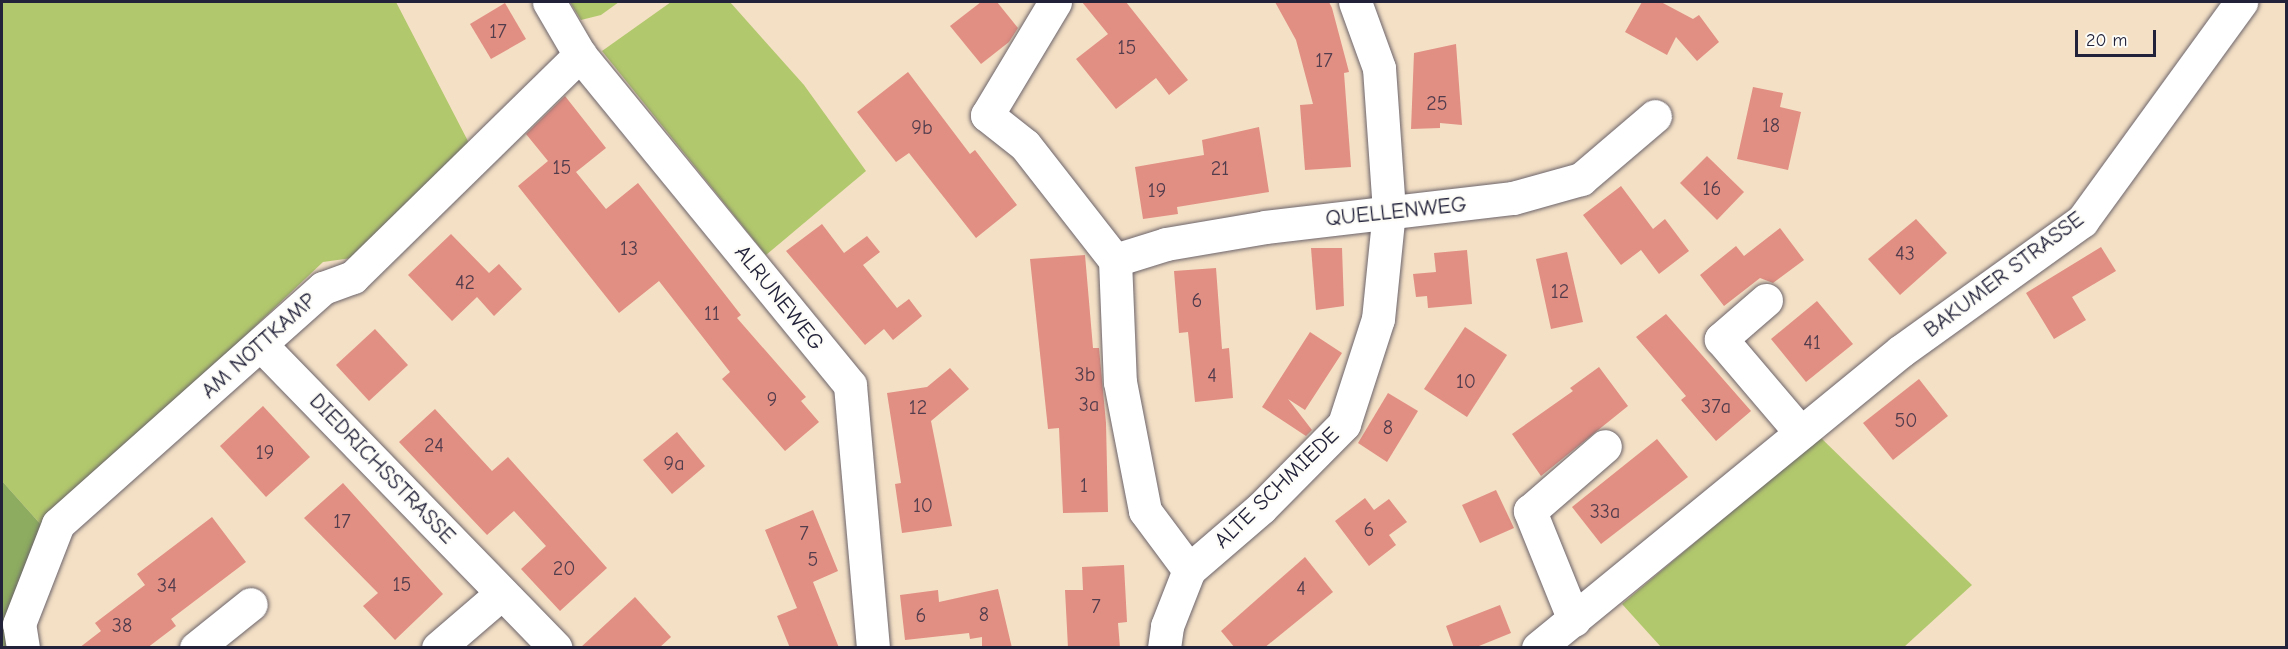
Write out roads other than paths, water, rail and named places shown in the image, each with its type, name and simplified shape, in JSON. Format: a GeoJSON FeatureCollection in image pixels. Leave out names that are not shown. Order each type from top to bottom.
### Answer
{"type":"FeatureCollection","features":[{"type":"Feature","properties":{"kind":"street","name":"ALRUNEWEG"},"geometry":{"type":"LineString","coordinates":[[549,2],[580,55],[850,384],[873,648]]}},
{"type":"Feature","properties":{"kind":"street"},"geometry":{"type":"LineString","coordinates":[[1055,2],[987,115],[1025,145],[1115,260],[1120,382],[1145,511],[1189,570]]}},
{"type":"Feature","properties":{"kind":"street","name":"ALTE SCHMIEDE"},"geometry":{"type":"LineString","coordinates":[[1164,648],[1167,626],[1189,570],[1261,508],[1344,423],[1378,319],[1389,211],[1379,68],[1355,2]]}},
{"type":"Feature","properties":{"kind":"street","name":"BAKUMER STRASSE"},"geometry":{"type":"LineString","coordinates":[[1539,648],[1900,351],[2082,221],[2241,2]]}},
{"type":"Feature","properties":{"kind":"street","name":"AM NOTTKAMP"},"geometry":{"type":"LineString","coordinates":[[23,648],[19,624],[58,524],[262,346],[323,288],[353,278],[580,55]]}},
{"type":"Feature","properties":{"kind":"street","name":"QUELLENWEG"},"geometry":{"type":"LineString","coordinates":[[1115,260],[1166,244],[1389,211],[1513,198],[1581,179],[1654,116]]}},
{"type":"Feature","properties":{"kind":"street"},"geometry":{"type":"LineString","coordinates":[[1766,300],[1721,339],[1801,434]]}},
{"type":"Feature","properties":{"kind":"street","name":"DIEDRICHSSTRASSE"},"geometry":{"type":"LineString","coordinates":[[262,346],[555,648]]}},
{"type":"Feature","properties":{"kind":"street"},"geometry":{"type":"LineString","coordinates":[[1574,620],[1530,511],[1605,446]]}},
{"type":"Feature","properties":{"kind":"street"},"geometry":{"type":"LineString","coordinates":[[438,648],[502,593]]}},
{"type":"Feature","properties":{"kind":"street"},"geometry":{"type":"LineString","coordinates":[[196,648],[251,604]]}}]}
